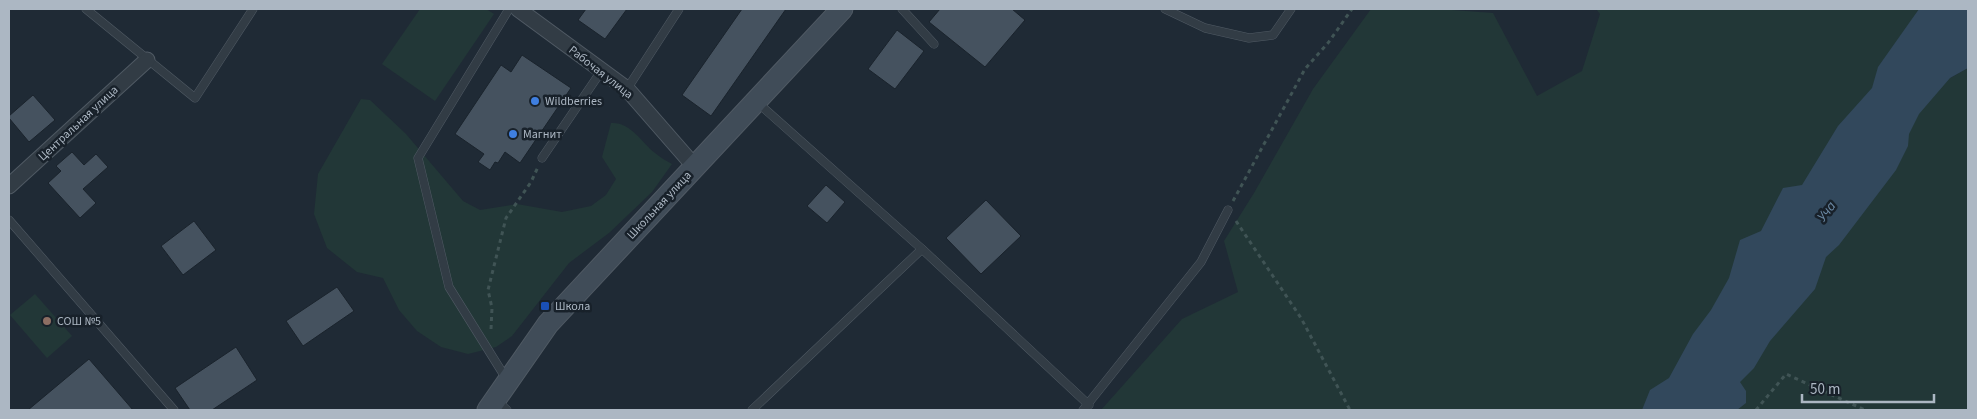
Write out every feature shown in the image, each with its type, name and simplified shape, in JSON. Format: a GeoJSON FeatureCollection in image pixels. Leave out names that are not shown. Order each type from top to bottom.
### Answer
{"type":"FeatureCollection","features":[{"type":"Feature","properties":{"kind":"street","name":"Рабочая улица"},"geometry":{"type":"LineString","coordinates":[[518,9],[627,89],[695,167]]}},
{"type":"Feature","properties":{"kind":"street","name":"Школьная улица"},"geometry":{"type":"LineString","coordinates":[[497,407],[508,382],[548,324],[842,9]]}},
{"type":"Feature","properties":{"kind":"street","name":"Центральная улица"},"geometry":{"type":"LineString","coordinates":[[9,186],[147,60]]}},
{"type":"Feature","properties":{"kind":"lane"},"geometry":{"type":"LineString","coordinates":[[86,9],[195,98],[253,9]]}},
{"type":"Feature","properties":{"kind":"lane"},"geometry":{"type":"LineString","coordinates":[[508,382],[449,287],[418,158],[509,9]]}},
{"type":"Feature","properties":{"kind":"lane"},"geometry":{"type":"LineString","coordinates":[[627,89],[679,9]]}},
{"type":"Feature","properties":{"kind":"lane"},"geometry":{"type":"LineString","coordinates":[[902,9],[934,44]]}},
{"type":"Feature","properties":{"kind":"lane"},"geometry":{"type":"LineString","coordinates":[[1165,9],[1205,28],[1249,38],[1273,35],[1291,9]]}},
{"type":"Feature","properties":{"kind":"lane"},"geometry":{"type":"LineString","coordinates":[[542,158],[602,70]]}},
{"type":"Feature","properties":{"kind":"lane"},"geometry":{"type":"LineString","coordinates":[[756,102],[922,249],[1086,407],[1201,262],[1228,210]]}},
{"type":"Feature","properties":{"kind":"lane"},"geometry":{"type":"LineString","coordinates":[[9,220],[174,410]]}},
{"type":"Feature","properties":{"kind":"lane"},"geometry":{"type":"LineString","coordinates":[[752,410],[922,249]]}},
{"type":"Feature","properties":{"kind":"path"},"geometry":{"type":"LineString","coordinates":[[1350,410],[1301,318],[1228,210],[1305,69],[1328,43],[1352,9]]}},
{"type":"Feature","properties":{"kind":"path"},"geometry":{"type":"LineString","coordinates":[[489,352],[492,308],[488,290],[497,248],[506,218],[531,182],[542,158]]}},
{"type":"Feature","properties":{"kind":"path"},"geometry":{"type":"LineString","coordinates":[[1756,410],[1786,374],[1865,410]]}},
{"type":"Feature","properties":{"kind":"green space"},"geometry":{"type":"Polygon","coordinates":[[[420,9],[486,9],[494,14],[435,101],[382,64],[420,9]]]}},
{"type":"Feature","properties":{"kind":"green space"},"geometry":{"type":"Polygon","coordinates":[[[1371,9],[1438,9],[1493,13],[1537,96],[1582,71],[1600,14],[1596,9],[1919,9],[1915,15],[1950,78],[1968,68],[1968,410],[1101,410],[1182,319],[1238,292],[1224,241],[1254,193],[1313,89],[1371,9]]]}},
{"type":"Feature","properties":{"kind":"green space"},"geometry":{"type":"Polygon","coordinates":[[[361,99],[370,100],[406,134],[463,201],[480,210],[517,204],[562,212],[591,206],[606,195],[616,179],[602,157],[611,123],[630,129],[650,149],[672,164],[652,192],[609,233],[569,263],[512,336],[496,347],[468,354],[441,347],[417,331],[399,310],[383,278],[357,272],[327,248],[314,214],[318,174],[361,99]]]}},
{"type":"Feature","properties":{"kind":"green space"},"geometry":{"type":"Polygon","coordinates":[[[35,294],[72,336],[47,358],[10,315],[35,294]]]}},
{"type":"Feature","properties":{"kind":"water","name":"Уча"},"geometry":{"type":"Polygon","coordinates":[[[1919,9],[1968,9],[1968,68],[1950,78],[1919,114],[1909,134],[1908,146],[1896,170],[1839,245],[1826,257],[1815,289],[1770,341],[1754,368],[1740,382],[1746,391],[1746,403],[1737,410],[1642,410],[1650,390],[1669,378],[1693,334],[1711,310],[1729,278],[1740,240],[1761,231],[1783,188],[1802,185],[1838,126],[1872,88],[1878,67],[1919,9]]]}},
{"type":"Feature","properties":{"kind":"building"},"geometry":{"type":"Polygon","coordinates":[[[586,9],[627,9],[605,39],[578,20],[586,9]]]}},
{"type":"Feature","properties":{"kind":"building"},"geometry":{"type":"Polygon","coordinates":[[[742,9],[786,9],[711,116],[682,95],[742,9]]]}},
{"type":"Feature","properties":{"kind":"building"},"geometry":{"type":"Polygon","coordinates":[[[940,9],[1012,9],[1025,20],[985,67],[929,22],[940,9]]]}},
{"type":"Feature","properties":{"kind":"building"},"geometry":{"type":"Polygon","coordinates":[[[897,30],[924,51],[895,89],[868,69],[897,30]]]}},
{"type":"Feature","properties":{"kind":"building"},"geometry":{"type":"Polygon","coordinates":[[[522,55],[571,88],[520,163],[505,152],[498,163],[495,162],[490,170],[478,162],[484,154],[455,134],[501,65],[511,72],[522,55]]]}},
{"type":"Feature","properties":{"kind":"building"},"geometry":{"type":"Polygon","coordinates":[[[33,95],[55,120],[29,142],[9,116],[33,95]]]}},
{"type":"Feature","properties":{"kind":"building"},"geometry":{"type":"Polygon","coordinates":[[[72,152],[84,165],[96,154],[108,167],[83,189],[96,203],[80,218],[48,183],[61,171],[56,166],[72,152]]]}},
{"type":"Feature","properties":{"kind":"building"},"geometry":{"type":"Polygon","coordinates":[[[826,185],[845,202],[827,223],[807,206],[826,185]]]}},
{"type":"Feature","properties":{"kind":"building"},"geometry":{"type":"Polygon","coordinates":[[[986,200],[1021,236],[981,274],[946,238],[986,200]]]}},
{"type":"Feature","properties":{"kind":"building"},"geometry":{"type":"Polygon","coordinates":[[[194,221],[216,250],[183,275],[161,246],[194,221]]]}},
{"type":"Feature","properties":{"kind":"building"},"geometry":{"type":"Polygon","coordinates":[[[337,287],[354,311],[303,346],[286,321],[337,287]]]}},
{"type":"Feature","properties":{"kind":"building"},"geometry":{"type":"Polygon","coordinates":[[[236,347],[257,380],[212,410],[190,410],[175,388],[236,347]]]}},
{"type":"Feature","properties":{"kind":"building"},"geometry":{"type":"Polygon","coordinates":[[[89,359],[133,410],[28,410],[89,359]]]}},
{"type":"Feature","properties":{"kind":"place","name":"Wildberries"},"geometry":{"type":"Point","coordinates":[535,101]}},
{"type":"Feature","properties":{"kind":"place","name":"Магнит"},"geometry":{"type":"Point","coordinates":[513,134]}},
{"type":"Feature","properties":{"kind":"place","name":"Школа"},"geometry":{"type":"Point","coordinates":[545,306]}},
{"type":"Feature","properties":{"kind":"place","name":"СОШ №5"},"geometry":{"type":"Point","coordinates":[47,321]}}]}
